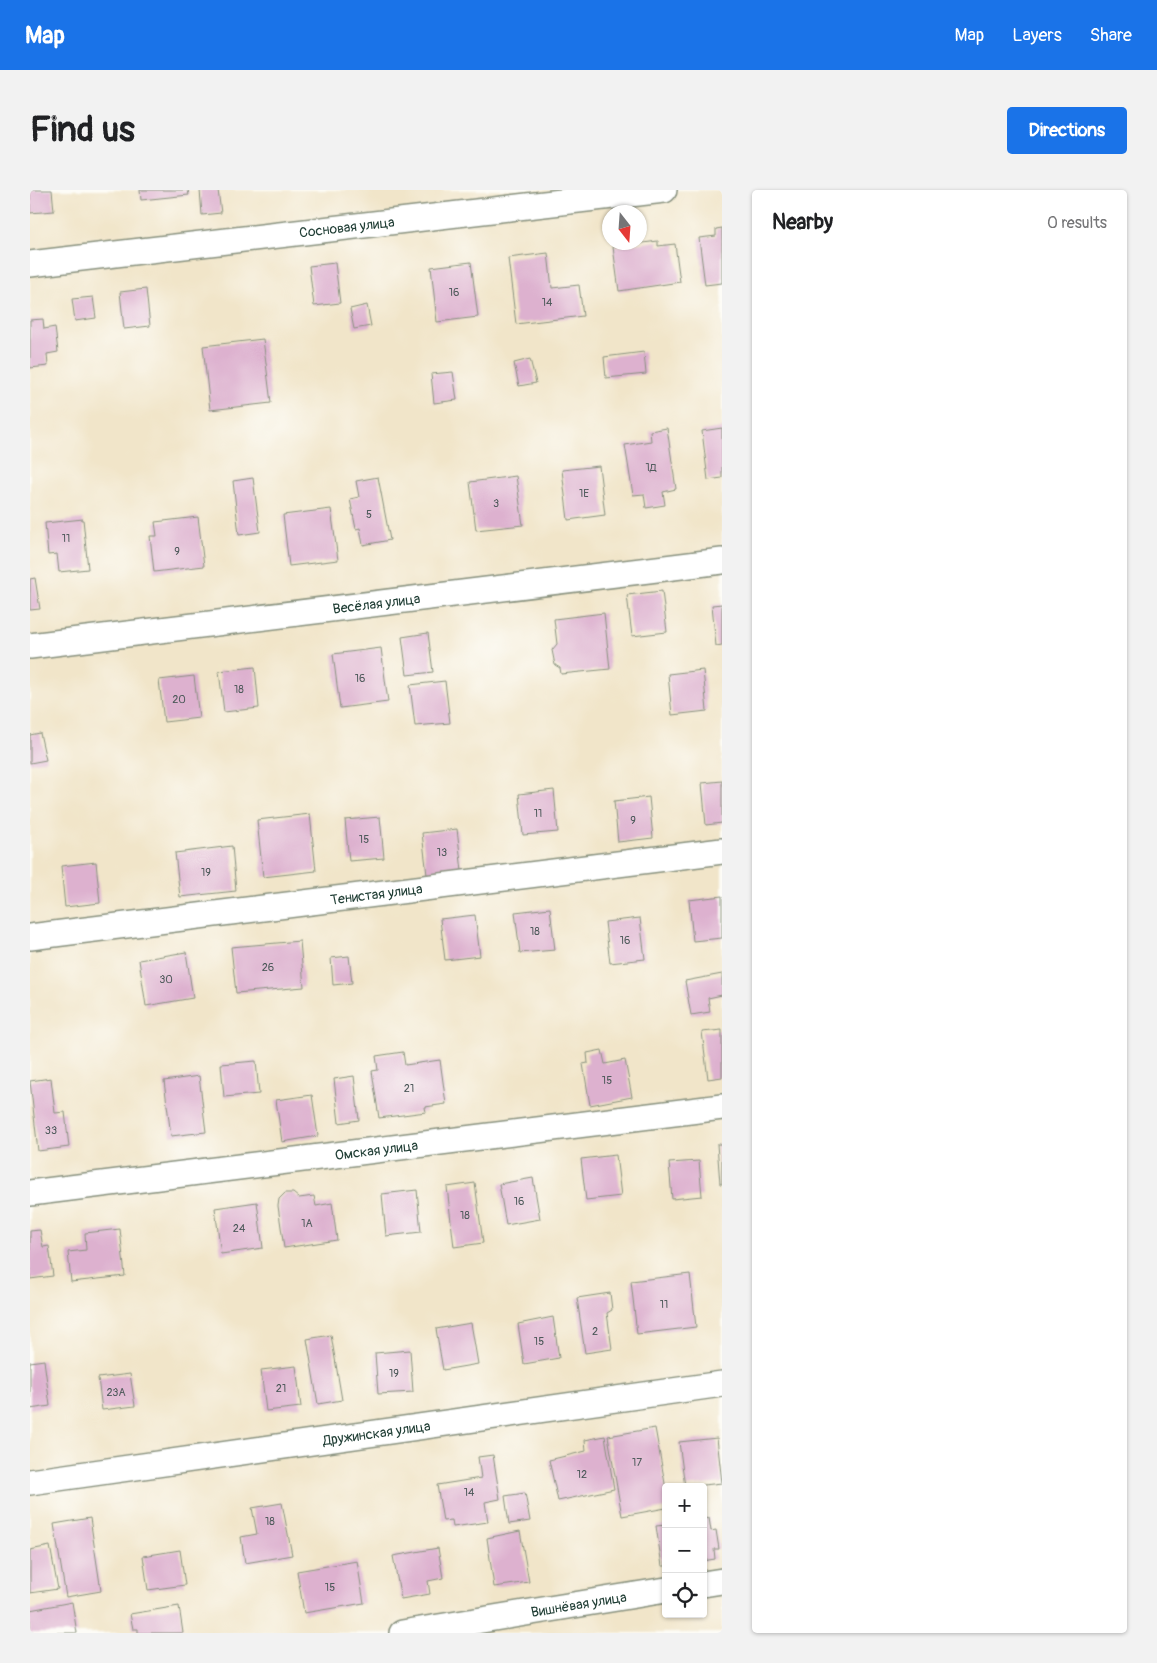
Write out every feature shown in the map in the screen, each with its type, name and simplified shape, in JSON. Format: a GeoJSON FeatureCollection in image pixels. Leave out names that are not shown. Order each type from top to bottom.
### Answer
{"type":"FeatureCollection","features":[{"type":"Feature","properties":{"kind":"street","name":"Сосновая улица"},"geometry":{"type":"LineString","coordinates":[[30,264],[664,190]]}},
{"type":"Feature","properties":{"kind":"street","name":"Весёлая улица"},"geometry":{"type":"LineString","coordinates":[[30,646],[722,561]]}},
{"type":"Feature","properties":{"kind":"street","name":"Тенистая улица"},"geometry":{"type":"LineString","coordinates":[[30,937],[722,851]]}},
{"type":"Feature","properties":{"kind":"street","name":"Омская улица"},"geometry":{"type":"LineString","coordinates":[[30,1194],[722,1107]]}},
{"type":"Feature","properties":{"kind":"street","name":"Дружинская улица"},"geometry":{"type":"LineString","coordinates":[[30,1482],[722,1384]]}},
{"type":"Feature","properties":{"kind":"street"},"geometry":{"type":"LineString","coordinates":[[707,1583],[722,1581]]}},
{"type":"Feature","properties":{"kind":"street","name":"Вишнёвая улица"},"geometry":{"type":"LineString","coordinates":[[402,1633],[662,1591]]}},
{"type":"Feature","properties":{"kind":"building"},"geometry":{"type":"Polygon","coordinates":[[[30,190],[52,190],[54,211],[30,213],[30,190]]]}},
{"type":"Feature","properties":{"kind":"building"},"geometry":{"type":"Polygon","coordinates":[[[140,190],[188,190],[189,195],[141,200],[140,190]]]}},
{"type":"Feature","properties":{"kind":"building"},"geometry":{"type":"Polygon","coordinates":[[[200,190],[218,190],[221,213],[202,215],[200,190]]]}},
{"type":"Feature","properties":{"kind":"building"},"geometry":{"type":"Polygon","coordinates":[[[722,228],[722,283],[705,285],[699,238],[716,236],[716,229],[722,228]]]}},
{"type":"Feature","properties":{"kind":"building"},"geometry":{"type":"Polygon","coordinates":[[[658,241],[658,246],[675,244],[680,282],[619,291],[613,250],[647,250],[647,242],[658,241]]]}},
{"type":"Feature","properties":{"kind":"building"},"geometry":{"type":"Polygon","coordinates":[[[548,253],[552,288],[579,285],[583,316],[516,324],[508,258],[548,253]]]}},
{"type":"Feature","properties":{"kind":"building"},"geometry":{"type":"Polygon","coordinates":[[[471,262],[478,317],[437,322],[431,267],[471,262]]]}},
{"type":"Feature","properties":{"kind":"building"},"geometry":{"type":"Polygon","coordinates":[[[335,263],[340,303],[314,306],[309,266],[335,263]]]}},
{"type":"Feature","properties":{"kind":"building"},"geometry":{"type":"Polygon","coordinates":[[[146,289],[150,326],[124,329],[120,292],[146,289]]]}},
{"type":"Feature","properties":{"kind":"building"},"geometry":{"type":"Polygon","coordinates":[[[93,297],[96,318],[75,321],[72,299],[93,297]]]}},
{"type":"Feature","properties":{"kind":"building"},"geometry":{"type":"Polygon","coordinates":[[[367,305],[371,326],[354,329],[350,309],[367,305]]]}},
{"type":"Feature","properties":{"kind":"building"},"geometry":{"type":"Polygon","coordinates":[[[43,319],[44,329],[55,327],[58,352],[47,354],[48,366],[30,368],[30,320],[43,319]]]}},
{"type":"Feature","properties":{"kind":"building"},"geometry":{"type":"Polygon","coordinates":[[[263,339],[271,403],[210,410],[203,346],[263,339]]]}},
{"type":"Feature","properties":{"kind":"building"},"geometry":{"type":"Polygon","coordinates":[[[644,352],[646,374],[606,378],[604,357],[644,352]]]}},
{"type":"Feature","properties":{"kind":"building"},"geometry":{"type":"Polygon","coordinates":[[[530,359],[536,383],[519,386],[514,363],[530,359]]]}},
{"type":"Feature","properties":{"kind":"building"},"geometry":{"type":"Polygon","coordinates":[[[453,372],[457,400],[434,403],[431,374],[453,372]]]}},
{"type":"Feature","properties":{"kind":"building"},"geometry":{"type":"Polygon","coordinates":[[[667,428],[676,489],[663,492],[665,505],[646,508],[644,494],[633,495],[625,445],[651,441],[650,431],[667,428]]]}},
{"type":"Feature","properties":{"kind":"building"},"geometry":{"type":"Polygon","coordinates":[[[722,428],[722,478],[708,480],[702,431],[722,428]]]}},
{"type":"Feature","properties":{"kind":"building"},"geometry":{"type":"Polygon","coordinates":[[[599,466],[605,515],[568,520],[562,470],[599,466]]]}},
{"type":"Feature","properties":{"kind":"building"},"geometry":{"type":"Polygon","coordinates":[[[516,476],[523,525],[476,530],[470,482],[516,476]]]}},
{"type":"Feature","properties":{"kind":"building"},"geometry":{"type":"Polygon","coordinates":[[[378,477],[390,540],[363,545],[360,528],[356,529],[350,499],[359,497],[356,481],[378,477]]]}},
{"type":"Feature","properties":{"kind":"building"},"geometry":{"type":"Polygon","coordinates":[[[253,478],[260,532],[239,535],[233,481],[253,478]]]}},
{"type":"Feature","properties":{"kind":"building"},"geometry":{"type":"Polygon","coordinates":[[[331,509],[338,560],[289,566],[283,515],[331,509]]]}},
{"type":"Feature","properties":{"kind":"building"},"geometry":{"type":"Polygon","coordinates":[[[198,517],[204,566],[154,572],[150,536],[157,536],[155,522],[198,517]]]}},
{"type":"Feature","properties":{"kind":"building"},"geometry":{"type":"Polygon","coordinates":[[[83,519],[88,569],[59,572],[57,554],[48,555],[45,523],[83,519]]]}},
{"type":"Feature","properties":{"kind":"building"},"geometry":{"type":"Polygon","coordinates":[[[35,578],[40,609],[30,610],[30,579],[35,578]]]}},
{"type":"Feature","properties":{"kind":"building"},"geometry":{"type":"Polygon","coordinates":[[[662,591],[667,632],[632,636],[627,595],[662,591]]]}},
{"type":"Feature","properties":{"kind":"building"},"geometry":{"type":"Polygon","coordinates":[[[722,604],[722,645],[716,646],[712,605],[722,604]]]}},
{"type":"Feature","properties":{"kind":"building"},"geometry":{"type":"Polygon","coordinates":[[[604,613],[610,669],[561,674],[560,668],[555,665],[552,650],[557,644],[554,619],[604,613]]]}},
{"type":"Feature","properties":{"kind":"building"},"geometry":{"type":"Polygon","coordinates":[[[428,633],[433,672],[407,675],[402,637],[428,633]]]}},
{"type":"Feature","properties":{"kind":"building"},"geometry":{"type":"Polygon","coordinates":[[[381,648],[388,702],[340,708],[333,654],[381,648]]]}},
{"type":"Feature","properties":{"kind":"building"},"geometry":{"type":"Polygon","coordinates":[[[255,667],[259,708],[224,712],[219,671],[255,667]]]}},
{"type":"Feature","properties":{"kind":"building"},"geometry":{"type":"Polygon","coordinates":[[[703,670],[707,711],[672,715],[668,674],[703,670]]]}},
{"type":"Feature","properties":{"kind":"building"},"geometry":{"type":"Polygon","coordinates":[[[194,676],[199,718],[164,722],[159,680],[194,676]]]}},
{"type":"Feature","properties":{"kind":"building"},"geometry":{"type":"Polygon","coordinates":[[[445,681],[450,723],[415,726],[410,685],[445,681]]]}},
{"type":"Feature","properties":{"kind":"building"},"geometry":{"type":"Polygon","coordinates":[[[40,733],[46,760],[30,763],[30,735],[40,733]]]}},
{"type":"Feature","properties":{"kind":"building"},"geometry":{"type":"Polygon","coordinates":[[[722,781],[722,823],[706,825],[702,783],[722,781]]]}},
{"type":"Feature","properties":{"kind":"building"},"geometry":{"type":"Polygon","coordinates":[[[554,790],[558,832],[523,835],[519,794],[554,790]]]}},
{"type":"Feature","properties":{"kind":"building"},"geometry":{"type":"Polygon","coordinates":[[[649,797],[653,838],[618,842],[614,801],[649,797]]]}},
{"type":"Feature","properties":{"kind":"building"},"geometry":{"type":"Polygon","coordinates":[[[310,814],[316,871],[263,877],[257,820],[310,814]]]}},
{"type":"Feature","properties":{"kind":"building"},"geometry":{"type":"Polygon","coordinates":[[[380,817],[384,858],[349,861],[345,820],[380,817]]]}},
{"type":"Feature","properties":{"kind":"building"},"geometry":{"type":"Polygon","coordinates":[[[457,829],[462,871],[427,875],[422,833],[457,829]]]}},
{"type":"Feature","properties":{"kind":"building"},"geometry":{"type":"Polygon","coordinates":[[[232,846],[236,891],[180,897],[175,853],[232,846]]]}},
{"type":"Feature","properties":{"kind":"building"},"geometry":{"type":"Polygon","coordinates":[[[96,862],[100,903],[65,907],[61,866],[96,862]]]}},
{"type":"Feature","properties":{"kind":"building"},"geometry":{"type":"Polygon","coordinates":[[[722,896],[722,938],[693,941],[689,900],[722,896]]]}},
{"type":"Feature","properties":{"kind":"building"},"geometry":{"type":"Polygon","coordinates":[[[550,908],[555,950],[520,953],[515,912],[550,908]]]}},
{"type":"Feature","properties":{"kind":"building"},"geometry":{"type":"Polygon","coordinates":[[[475,915],[480,956],[445,960],[440,919],[475,915]]]}},
{"type":"Feature","properties":{"kind":"building"},"geometry":{"type":"Polygon","coordinates":[[[640,918],[645,959],[610,963],[605,922],[640,918]]]}},
{"type":"Feature","properties":{"kind":"building"},"geometry":{"type":"Polygon","coordinates":[[[300,941],[304,987],[236,993],[231,947],[300,941]]]}},
{"type":"Feature","properties":{"kind":"building"},"geometry":{"type":"Polygon","coordinates":[[[186,952],[193,998],[146,1006],[139,960],[186,952]]]}},
{"type":"Feature","properties":{"kind":"building"},"geometry":{"type":"Polygon","coordinates":[[[349,956],[352,983],[333,985],[331,958],[349,956]]]}},
{"type":"Feature","properties":{"kind":"building"},"geometry":{"type":"Polygon","coordinates":[[[722,974],[722,995],[708,998],[710,1012],[691,1015],[685,981],[722,974]]]}},
{"type":"Feature","properties":{"kind":"building"},"geometry":{"type":"Polygon","coordinates":[[[722,1030],[722,1077],[708,1079],[702,1032],[722,1030]]]}},
{"type":"Feature","properties":{"kind":"building"},"geometry":{"type":"Polygon","coordinates":[[[602,1050],[605,1064],[625,1060],[632,1097],[590,1105],[583,1064],[588,1063],[587,1053],[602,1050]]]}},
{"type":"Feature","properties":{"kind":"building"},"geometry":{"type":"Polygon","coordinates":[[[403,1052],[405,1065],[440,1060],[446,1104],[425,1107],[426,1112],[379,1118],[372,1071],[378,1070],[376,1056],[403,1052]]]}},
{"type":"Feature","properties":{"kind":"building"},"geometry":{"type":"Polygon","coordinates":[[[256,1061],[259,1094],[224,1097],[221,1064],[256,1061]]]}},
{"type":"Feature","properties":{"kind":"building"},"geometry":{"type":"Polygon","coordinates":[[[199,1076],[206,1132],[171,1136],[164,1081],[199,1076]]]}},
{"type":"Feature","properties":{"kind":"building"},"geometry":{"type":"Polygon","coordinates":[[[354,1076],[359,1120],[339,1123],[334,1079],[354,1076]]]}},
{"type":"Feature","properties":{"kind":"building"},"geometry":{"type":"Polygon","coordinates":[[[51,1078],[55,1113],[65,1112],[69,1147],[38,1151],[30,1081],[51,1078]]]}},
{"type":"Feature","properties":{"kind":"building"},"geometry":{"type":"Polygon","coordinates":[[[312,1095],[318,1136],[282,1142],[276,1100],[312,1095]]]}},
{"type":"Feature","properties":{"kind":"building"},"geometry":{"type":"Polygon","coordinates":[[[717,1144],[722,1144],[722,1184],[720,1184],[717,1144]]]}},
{"type":"Feature","properties":{"kind":"building"},"geometry":{"type":"Polygon","coordinates":[[[616,1155],[621,1196],[586,1200],[581,1159],[616,1155]]]}},
{"type":"Feature","properties":{"kind":"building"},"geometry":{"type":"Polygon","coordinates":[[[699,1161],[702,1196],[672,1199],[669,1163],[699,1161]]]}},
{"type":"Feature","properties":{"kind":"building"},"geometry":{"type":"Polygon","coordinates":[[[533,1178],[540,1219],[506,1225],[499,1184],[533,1178]]]}},
{"type":"Feature","properties":{"kind":"building"},"geometry":{"type":"Polygon","coordinates":[[[475,1183],[483,1243],[454,1247],[447,1187],[475,1183]]]}},
{"type":"Feature","properties":{"kind":"building"},"geometry":{"type":"Polygon","coordinates":[[[417,1190],[421,1232],[386,1236],[382,1194],[417,1190]]]}},
{"type":"Feature","properties":{"kind":"building"},"geometry":{"type":"Polygon","coordinates":[[[285,1193],[293,1193],[299,1198],[314,1196],[316,1206],[332,1203],[337,1240],[284,1248],[278,1206],[279,1199],[285,1193]]]}},
{"type":"Feature","properties":{"kind":"building"},"geometry":{"type":"Polygon","coordinates":[[[257,1202],[263,1248],[221,1254],[215,1208],[257,1202]]]}},
{"type":"Feature","properties":{"kind":"building"},"geometry":{"type":"Polygon","coordinates":[[[120,1229],[125,1276],[71,1282],[68,1252],[86,1250],[85,1233],[120,1229]]]}},
{"type":"Feature","properties":{"kind":"building"},"geometry":{"type":"Polygon","coordinates":[[[40,1230],[43,1247],[49,1246],[53,1276],[30,1279],[30,1231],[40,1230]]]}},
{"type":"Feature","properties":{"kind":"building"},"geometry":{"type":"Polygon","coordinates":[[[690,1274],[696,1327],[637,1334],[631,1281],[690,1274]]]}},
{"type":"Feature","properties":{"kind":"building"},"geometry":{"type":"Polygon","coordinates":[[[610,1293],[612,1310],[607,1313],[612,1349],[585,1353],[577,1298],[610,1293]]]}},
{"type":"Feature","properties":{"kind":"building"},"geometry":{"type":"Polygon","coordinates":[[[553,1317],[559,1358],[524,1364],[518,1324],[553,1317]]]}},
{"type":"Feature","properties":{"kind":"building"},"geometry":{"type":"Polygon","coordinates":[[[471,1323],[478,1364],[443,1370],[436,1329],[471,1323]]]}},
{"type":"Feature","properties":{"kind":"building"},"geometry":{"type":"Polygon","coordinates":[[[331,1335],[342,1400],[318,1404],[307,1339],[331,1335]]]}},
{"type":"Feature","properties":{"kind":"building"},"geometry":{"type":"Polygon","coordinates":[[[410,1350],[413,1392],[378,1394],[375,1353],[410,1350]]]}},
{"type":"Feature","properties":{"kind":"building"},"geometry":{"type":"Polygon","coordinates":[[[44,1360],[50,1406],[30,1409],[30,1362],[44,1360]]]}},
{"type":"Feature","properties":{"kind":"building"},"geometry":{"type":"Polygon","coordinates":[[[296,1366],[301,1407],[266,1411],[261,1370],[296,1366]]]}},
{"type":"Feature","properties":{"kind":"building"},"geometry":{"type":"Polygon","coordinates":[[[130,1374],[135,1406],[102,1410],[98,1378],[130,1374]]]}},
{"type":"Feature","properties":{"kind":"building"},"geometry":{"type":"Polygon","coordinates":[[[655,1428],[665,1483],[662,1483],[662,1509],[622,1516],[608,1436],[655,1428]]]}},
{"type":"Feature","properties":{"kind":"building"},"geometry":{"type":"Polygon","coordinates":[[[605,1436],[614,1489],[558,1501],[549,1460],[586,1451],[585,1440],[605,1436]]]}},
{"type":"Feature","properties":{"kind":"building"},"geometry":{"type":"Polygon","coordinates":[[[717,1438],[722,1483],[707,1485],[707,1483],[684,1483],[679,1442],[717,1438]]]}},
{"type":"Feature","properties":{"kind":"building"},"geometry":{"type":"Polygon","coordinates":[[[493,1455],[500,1499],[485,1502],[488,1522],[453,1527],[452,1520],[443,1521],[437,1485],[481,1478],[478,1457],[493,1455]]]}},
{"type":"Feature","properties":{"kind":"building"},"geometry":{"type":"Polygon","coordinates":[[[525,1493],[530,1521],[509,1524],[505,1496],[525,1493]]]}},
{"type":"Feature","properties":{"kind":"building"},"geometry":{"type":"Polygon","coordinates":[[[282,1503],[292,1555],[245,1563],[241,1537],[257,1534],[252,1508],[282,1503]]]}},
{"type":"Feature","properties":{"kind":"building"},"geometry":{"type":"Polygon","coordinates":[[[90,1518],[101,1591],[66,1597],[54,1524],[90,1518]]]}},
{"type":"Feature","properties":{"kind":"building"},"geometry":{"type":"Polygon","coordinates":[[[707,1518],[709,1518],[711,1531],[716,1530],[719,1549],[714,1549],[715,1559],[707,1560],[707,1528],[707,1518]]]}},
{"type":"Feature","properties":{"kind":"building"},"geometry":{"type":"Polygon","coordinates":[[[662,1525],[662,1566],[656,1526],[662,1525]]]}},
{"type":"Feature","properties":{"kind":"building"},"geometry":{"type":"Polygon","coordinates":[[[520,1531],[529,1582],[494,1587],[487,1538],[520,1531]]]}},
{"type":"Feature","properties":{"kind":"building"},"geometry":{"type":"Polygon","coordinates":[[[50,1546],[58,1589],[30,1593],[30,1550],[50,1546]]]}},
{"type":"Feature","properties":{"kind":"building"},"geometry":{"type":"Polygon","coordinates":[[[438,1548],[443,1578],[428,1581],[430,1594],[401,1599],[393,1556],[438,1548]]]}},
{"type":"Feature","properties":{"kind":"building"},"geometry":{"type":"Polygon","coordinates":[[[180,1550],[185,1585],[148,1590],[143,1556],[180,1550]]]}},
{"type":"Feature","properties":{"kind":"building"},"geometry":{"type":"Polygon","coordinates":[[[357,1561],[364,1603],[304,1613],[297,1571],[357,1561]]]}},
{"type":"Feature","properties":{"kind":"building"},"geometry":{"type":"Polygon","coordinates":[[[72,1602],[77,1633],[30,1633],[30,1610],[72,1602]]]}},
{"type":"Feature","properties":{"kind":"building"},"geometry":{"type":"Polygon","coordinates":[[[179,1606],[183,1633],[138,1633],[138,1629],[133,1629],[130,1614],[179,1606]]]}}]}
